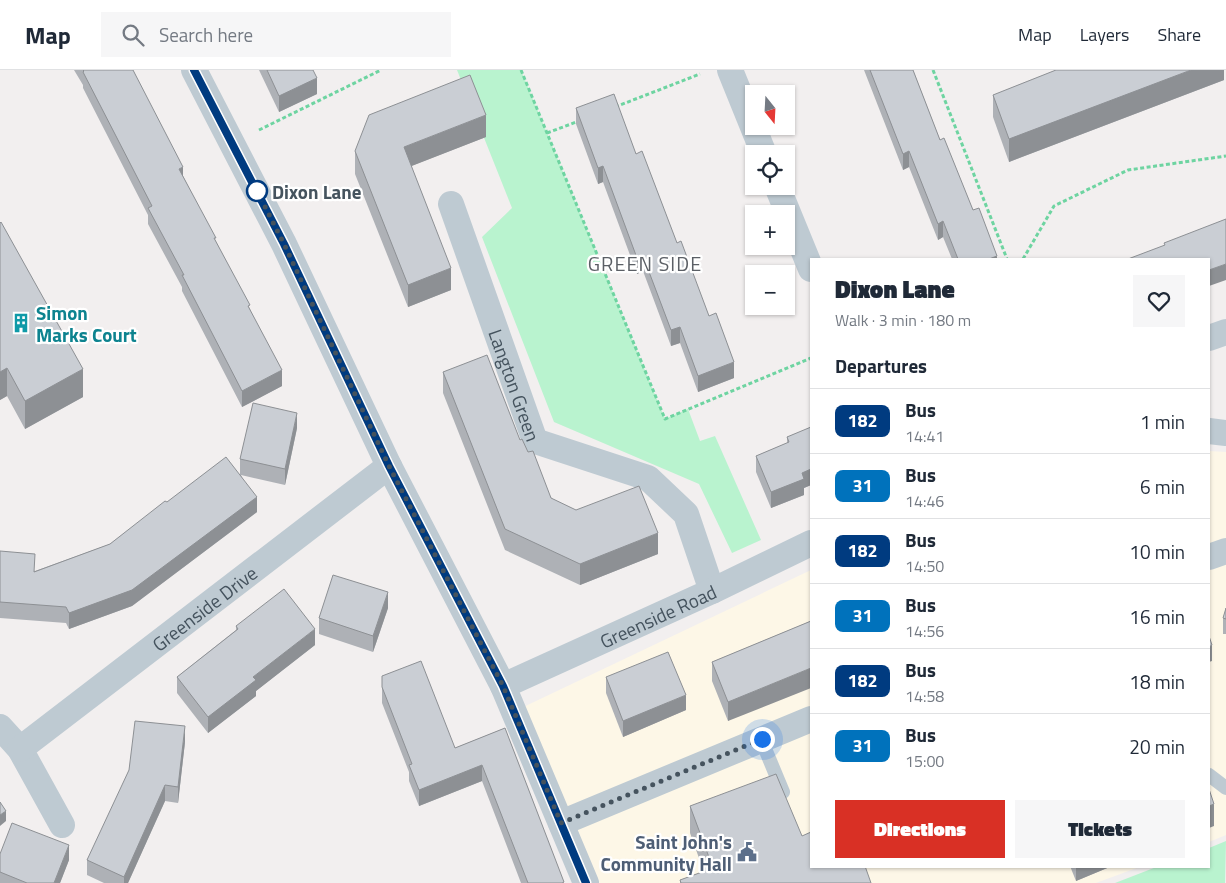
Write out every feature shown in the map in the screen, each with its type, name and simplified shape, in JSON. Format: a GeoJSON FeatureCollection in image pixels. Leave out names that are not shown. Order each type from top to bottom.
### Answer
{"type":"FeatureCollection","features":[{"type":"Feature","properties":{"kind":"street"},"geometry":{"type":"LineString","coordinates":[[194,70],[284,244],[389,466],[503,686],[586,883]]}},
{"type":"Feature","properties":{"kind":"street"},"geometry":{"type":"LineString","coordinates":[[730,70],[760,145]]}},
{"type":"Feature","properties":{"kind":"street"},"geometry":{"type":"LineString","coordinates":[[781,195],[810,267]]}},
{"type":"Feature","properties":{"kind":"street","name":"Langton Green"},"geometry":{"type":"LineString","coordinates":[[451,204],[535,441],[648,478],[686,514],[712,591]]}},
{"type":"Feature","properties":{"kind":"street"},"geometry":{"type":"LineString","coordinates":[[1210,338],[1226,332]]}},
{"type":"Feature","properties":{"kind":"street"},"geometry":{"type":"LineString","coordinates":[[1210,431],[1226,433]]}},
{"type":"Feature","properties":{"kind":"street","name":"Greenside Drive"},"geometry":{"type":"LineString","coordinates":[[20,749],[389,466]]}},
{"type":"Feature","properties":{"kind":"street","name":"Greenside Road"},"geometry":{"type":"LineString","coordinates":[[503,686],[712,591],[810,543]]}},
{"type":"Feature","properties":{"kind":"street"},"geometry":{"type":"LineString","coordinates":[[1210,557],[1226,551]]}},
{"type":"Feature","properties":{"kind":"street"},"geometry":{"type":"LineString","coordinates":[[561,823],[810,719]]}},
{"type":"Feature","properties":{"kind":"street"},"geometry":{"type":"LineString","coordinates":[[0,727],[20,749],[62,825]]}},
{"type":"Feature","properties":{"kind":"lane"},"geometry":{"type":"LineString","coordinates":[[762,739],[787,802]]}},
{"type":"Feature","properties":{"kind":"lane"},"geometry":{"type":"LineString","coordinates":[[1210,776],[1226,788]]}},
{"type":"Feature","properties":{"kind":"path"},"geometry":{"type":"LineString","coordinates":[[232,143],[381,70]]}},
{"type":"Feature","properties":{"kind":"path"},"geometry":{"type":"LineString","coordinates":[[521,70],[665,419],[810,358]]}},
{"type":"Feature","properties":{"kind":"path"},"geometry":{"type":"LineString","coordinates":[[933,70],[1007,258]]}},
{"type":"Feature","properties":{"kind":"path"},"geometry":{"type":"LineString","coordinates":[[610,108],[700,74]]}},
{"type":"Feature","properties":{"kind":"path"},"geometry":{"type":"LineString","coordinates":[[547,133],[583,119]]}},
{"type":"Feature","properties":{"kind":"path"},"geometry":{"type":"LineString","coordinates":[[1024,258],[1054,206],[1128,170],[1226,156]]}},
{"type":"Feature","properties":{"kind":"shaded area"},"geometry":{"type":"Polygon","coordinates":[[[1210,451],[1226,452],[1226,835],[1210,842],[1210,451]]]}},
{"type":"Feature","properties":{"kind":"shaded area"},"geometry":{"type":"Polygon","coordinates":[[[810,570],[810,868],[1137,868],[1096,883],[586,883],[515,711],[810,570]]]}},
{"type":"Feature","properties":{"kind":"green space"},"geometry":{"type":"Polygon","coordinates":[[[457,70],[521,70],[665,419],[688,409],[700,441],[715,436],[761,540],[732,553],[699,484],[554,422],[482,237],[512,208],[457,70]]]}},
{"type":"Feature","properties":{"kind":"green space"},"geometry":{"type":"Polygon","coordinates":[[[1226,841],[1225,883],[1115,883],[1154,868],[1210,868],[1210,848],[1226,841]]]}},
{"type":"Feature","properties":{"kind":"building"},"geometry":{"type":"Polygon","coordinates":[[[83,70],[133,70],[183,167],[179,169],[282,370],[242,391],[148,208],[152,206],[83,70]]]}},
{"type":"Feature","properties":{"kind":"building"},"geometry":{"type":"Polygon","coordinates":[[[267,70],[313,70],[317,78],[279,96],[267,70]]]}},
{"type":"Feature","properties":{"kind":"building"},"geometry":{"type":"Polygon","coordinates":[[[870,70],[913,70],[940,140],[944,138],[973,210],[979,208],[997,256],[992,258],[958,258],[943,221],[938,224],[909,151],[903,154],[870,70]]]}},
{"type":"Feature","properties":{"kind":"building"},"geometry":{"type":"Polygon","coordinates":[[[1056,70],[1191,70],[1009,139],[993,95],[1056,70]]]}},
{"type":"Feature","properties":{"kind":"building"},"geometry":{"type":"Polygon","coordinates":[[[470,75],[486,115],[404,147],[451,268],[408,285],[355,151],[369,115],[470,75]]]}},
{"type":"Feature","properties":{"kind":"building"},"geometry":{"type":"Polygon","coordinates":[[[614,94],[636,154],[642,151],[677,243],[681,241],[709,316],[716,313],[734,362],[698,376],[680,327],[671,330],[643,256],[637,258],[603,166],[598,168],[576,108],[614,94]]]}},
{"type":"Feature","properties":{"kind":"building"},"geometry":{"type":"Polygon","coordinates":[[[1226,219],[1226,264],[1210,270],[1210,258],[1131,258],[1165,245],[1164,243],[1226,219]]]}},
{"type":"Feature","properties":{"kind":"building","name":"Simon Marks Court"},"geometry":{"type":"Polygon","coordinates":[[[1,222],[83,369],[25,401],[7,368],[0,372],[1,222]]]}},
{"type":"Feature","properties":{"kind":"building"},"geometry":{"type":"Polygon","coordinates":[[[487,355],[520,440],[522,439],[528,452],[533,451],[551,498],[576,510],[639,486],[658,533],[580,564],[505,529],[443,372],[487,355]]]}},
{"type":"Feature","properties":{"kind":"building"},"geometry":{"type":"Polygon","coordinates":[[[253,403],[297,413],[285,469],[240,459],[253,403]]]}},
{"type":"Feature","properties":{"kind":"building"},"geometry":{"type":"Polygon","coordinates":[[[810,427],[810,469],[802,473],[804,479],[771,492],[756,456],[789,442],[787,437],[810,427]]]}},
{"type":"Feature","properties":{"kind":"building"},"geometry":{"type":"Polygon","coordinates":[[[226,457],[257,497],[132,590],[69,613],[66,607],[0,602],[0,551],[35,554],[34,572],[110,544],[226,457]]]}},
{"type":"Feature","properties":{"kind":"building"},"geometry":{"type":"Polygon","coordinates":[[[333,575],[388,592],[373,636],[319,618],[333,575]]]}},
{"type":"Feature","properties":{"kind":"building"},"geometry":{"type":"Polygon","coordinates":[[[284,589],[315,629],[253,677],[256,680],[208,717],[177,677],[238,629],[236,626],[284,589]]]}},
{"type":"Feature","properties":{"kind":"building"},"geometry":{"type":"Polygon","coordinates":[[[1226,608],[1226,619],[1223,618],[1226,608]]]}},
{"type":"Feature","properties":{"kind":"building"},"geometry":{"type":"Polygon","coordinates":[[[810,621],[810,668],[728,702],[712,662],[810,621]]]}},
{"type":"Feature","properties":{"kind":"building"},"geometry":{"type":"Polygon","coordinates":[[[668,652],[686,695],[623,721],[606,677],[668,652]]]}},
{"type":"Feature","properties":{"kind":"building"},"geometry":{"type":"Polygon","coordinates":[[[421,661],[455,748],[505,728],[564,882],[528,883],[482,765],[419,790],[409,765],[412,764],[382,687],[382,676],[421,661]]]}},
{"type":"Feature","properties":{"kind":"building"},"geometry":{"type":"Polygon","coordinates":[[[135,721],[185,726],[178,787],[165,785],[124,877],[87,860],[129,770],[135,721]]]}},
{"type":"Feature","properties":{"kind":"building"},"geometry":{"type":"Polygon","coordinates":[[[776,774],[802,836],[810,832],[810,868],[866,868],[871,883],[681,883],[680,880],[713,868],[690,806],[776,774]]]}},
{"type":"Feature","properties":{"kind":"building"},"geometry":{"type":"Polygon","coordinates":[[[1210,792],[1214,804],[1210,806],[1210,792]]]}},
{"type":"Feature","properties":{"kind":"building"},"geometry":{"type":"Polygon","coordinates":[[[0,802],[6,811],[0,815],[0,802]]]}},
{"type":"Feature","properties":{"kind":"building"},"geometry":{"type":"Polygon","coordinates":[[[12,823],[69,845],[54,883],[27,883],[0,872],[0,854],[12,823]]]}},
{"type":"Feature","properties":{"kind":"bus line","name":"182"},"geometry":{"type":"LineString","coordinates":[[194,70],[284,244],[389,466],[503,686],[586,883]]}},
{"type":"Feature","properties":{"kind":"place","name":"Dixon Lane"},"geometry":{"type":"Point","coordinates":[257,191]}},
{"type":"Feature","properties":{"kind":"place","name":"Simon Marks Court"},"geometry":{"type":"Point","coordinates":[21,323]}},
{"type":"Feature","properties":{"kind":"place","name":"Saint John's Community Hall"},"geometry":{"type":"Point","coordinates":[747,852]}},
{"type":"Feature","properties":{"kind":"district","name":"GREEN SIDE"},"geometry":{"type":"Point","coordinates":[645,263]}},
{"type":"Feature","properties":{"kind":"route"},"geometry":{"type":"LineString","coordinates":[[257,191],[389,466],[503,686],[561,823],[762,739]]}}]}
